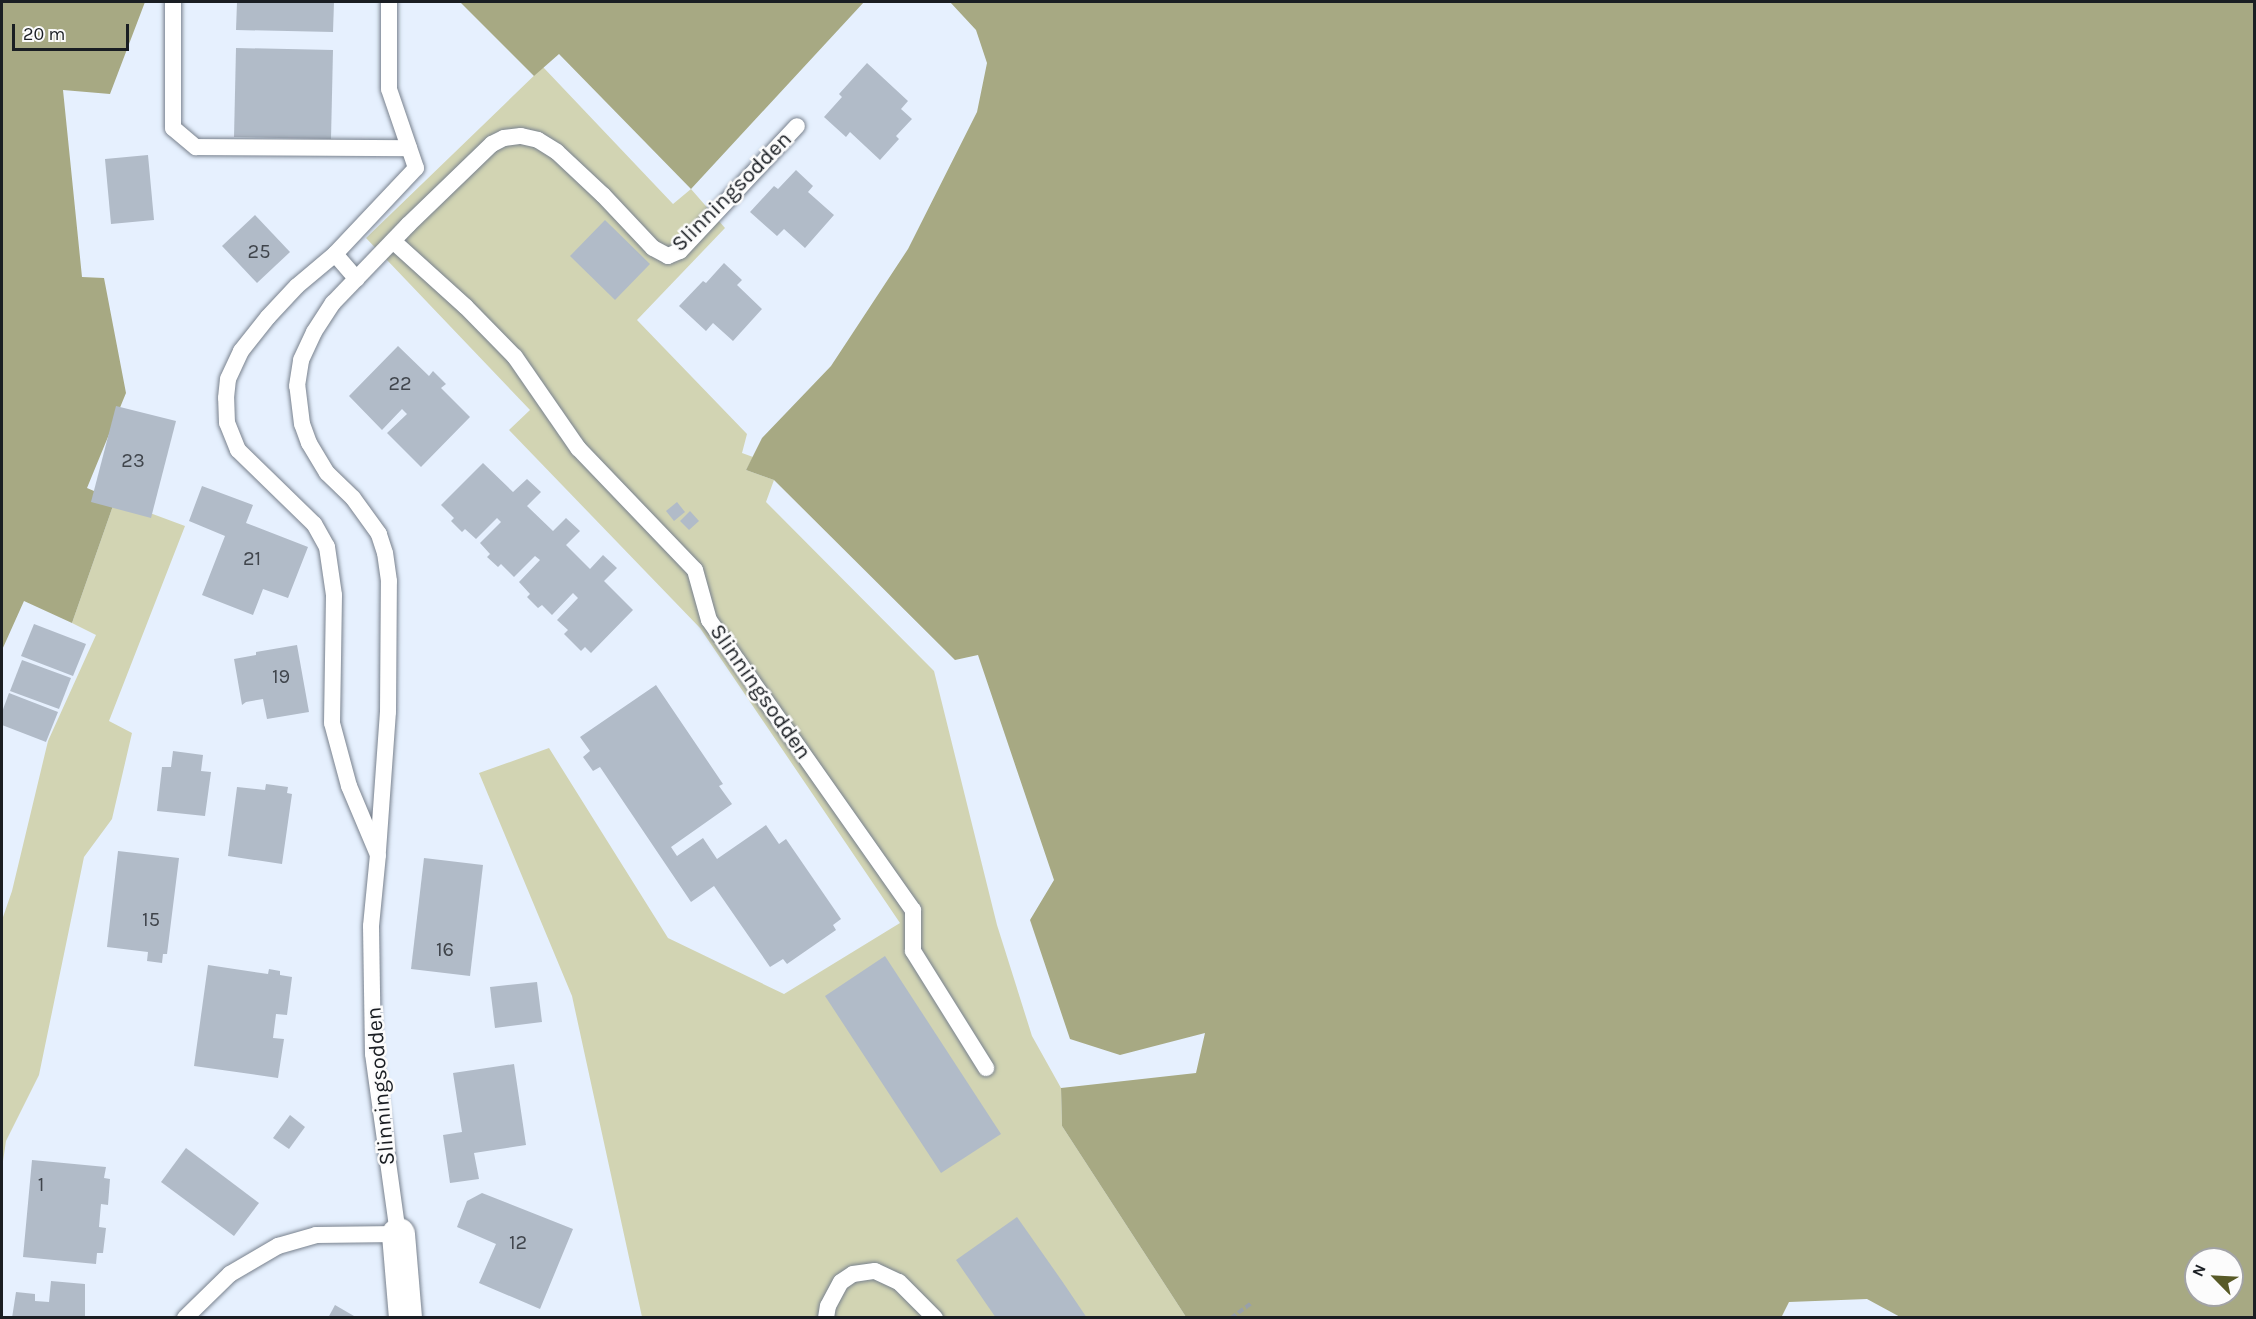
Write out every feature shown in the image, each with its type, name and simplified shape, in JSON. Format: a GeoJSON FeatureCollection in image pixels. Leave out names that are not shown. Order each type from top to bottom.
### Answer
{"type":"FeatureCollection","features":[{"type":"Feature","properties":{"kind":"street","name":"Slinningsodden"},"geometry":{"type":"LineString","coordinates":[[398,1234],[405,1317]]}},
{"type":"Feature","properties":{"kind":"lane"},"geometry":{"type":"LineString","coordinates":[[173,2],[173,128],[196,147],[409,148],[389,89],[389,2]]}},
{"type":"Feature","properties":{"kind":"lane","name":"Slinningsodden"},"geometry":{"type":"LineString","coordinates":[[398,1234],[373,1054],[371,926],[378,855],[390,648],[385,553],[379,534],[367,515],[327,473],[309,443],[302,424],[297,386],[301,360],[314,332],[333,303],[393,240],[492,144],[504,138],[521,136],[538,140],[557,152],[603,195],[652,249],[668,256],[680,250],[797,126]]}},
{"type":"Feature","properties":{"kind":"lane","name":"Slinningsodden"},"geometry":{"type":"LineString","coordinates":[[378,855],[349,786],[332,723],[334,595],[327,547],[314,524],[238,450],[227,423],[226,398],[228,379],[241,351],[268,317],[297,286],[335,254],[416,168],[409,148]]}},
{"type":"Feature","properties":{"kind":"lane","name":"Slinningsodden"},"geometry":{"type":"LineString","coordinates":[[393,240],[466,307],[515,357],[578,448],[695,570],[710,620],[913,910],[913,951],[986,1068]]}},
{"type":"Feature","properties":{"kind":"lane"},"geometry":{"type":"LineString","coordinates":[[335,254],[357,279]]}},
{"type":"Feature","properties":{"kind":"lane"},"geometry":{"type":"LineString","coordinates":[[185,1317],[230,1274],[278,1246],[316,1235],[398,1234]]}},
{"type":"Feature","properties":{"kind":"lane"},"geometry":{"type":"LineString","coordinates":[[826,1317],[828,1306],[841,1282],[853,1274],[875,1271],[898,1282],[935,1317]]}},
{"type":"Feature","properties":{"kind":"path"},"geometry":{"type":"LineString","coordinates":[[1231,1317],[1252,1303]]}},
{"type":"Feature","properties":{"kind":"shaded area"},"geometry":{"type":"Polygon","coordinates":[[[2,2],[145,2],[110,94],[63,90],[82,277],[104,278],[126,393],[87,488],[115,500],[72,623],[24,601],[2,650],[2,2]]]}},
{"type":"Feature","properties":{"kind":"shaded area"},"geometry":{"type":"Polygon","coordinates":[[[460,2],[864,2],[691,189],[559,54],[534,76],[460,2]]]}},
{"type":"Feature","properties":{"kind":"shaded area"},"geometry":{"type":"Polygon","coordinates":[[[950,2],[2254,2],[2254,1317],[1902,1318],[1867,1299],[1789,1302],[1781,1318],[1186,1317],[1062,1126],[1061,1088],[1196,1073],[1205,1033],[1120,1055],[1070,1039],[1030,920],[1054,880],[978,655],[955,660],[774,480],[746,470],[762,438],[831,366],[908,249],[977,112],[987,63],[976,30],[950,2]]]}},
{"type":"Feature","properties":{"kind":"shaded area"},"geometry":{"type":"Polygon","coordinates":[[[543,67],[673,204],[691,189],[725,228],[637,320],[747,434],[742,453],[753,457],[746,470],[774,480],[766,502],[934,671],[997,925],[1032,1036],[1061,1088],[1062,1126],[1186,1317],[642,1317],[572,996],[479,773],[549,748],[668,938],[784,994],[900,923],[700,628],[509,430],[530,410],[366,238],[543,67]]]}},
{"type":"Feature","properties":{"kind":"shaded area"},"geometry":{"type":"Polygon","coordinates":[[[115,500],[185,526],[109,721],[132,733],[112,819],[84,857],[39,1075],[6,1141],[2,1168],[2,920],[12,891],[48,741],[96,635],[72,623],[115,500]]]}},
{"type":"Feature","properties":{"kind":"building"},"geometry":{"type":"Polygon","coordinates":[[[237,2],[334,2],[333,32],[236,30],[237,2]]]}},
{"type":"Feature","properties":{"kind":"building"},"geometry":{"type":"Polygon","coordinates":[[[236,48],[333,50],[331,139],[234,137],[236,48]]]}},
{"type":"Feature","properties":{"kind":"building"},"geometry":{"type":"Polygon","coordinates":[[[867,63],[908,101],[901,109],[912,119],[896,136],[899,139],[880,160],[850,132],[846,137],[824,117],[842,97],[839,94],[867,63]]]}},
{"type":"Feature","properties":{"kind":"building"},"geometry":{"type":"Polygon","coordinates":[[[148,155],[154,220],[111,224],[105,159],[148,155]]]}},
{"type":"Feature","properties":{"kind":"building"},"geometry":{"type":"Polygon","coordinates":[[[796,170],[813,186],[808,192],[834,215],[805,248],[784,229],[777,236],[750,212],[774,186],[778,189],[796,170]]]}},
{"type":"Feature","properties":{"kind":"building"},"geometry":{"type":"Polygon","coordinates":[[[255,215],[290,252],[257,283],[222,246],[255,215]]]}},
{"type":"Feature","properties":{"kind":"building"},"geometry":{"type":"Polygon","coordinates":[[[605,220],[650,264],[615,300],[570,256],[605,220]]]}},
{"type":"Feature","properties":{"kind":"building"},"geometry":{"type":"Polygon","coordinates":[[[724,263],[742,280],[737,285],[762,309],[733,341],[713,323],[706,331],[679,306],[703,281],[706,283],[724,263]]]}},
{"type":"Feature","properties":{"kind":"building"},"geometry":{"type":"Polygon","coordinates":[[[398,346],[429,376],[433,371],[446,384],[441,388],[470,417],[421,467],[387,433],[407,414],[402,409],[382,430],[349,396],[398,346]]]}},
{"type":"Feature","properties":{"kind":"building"},"geometry":{"type":"Polygon","coordinates":[[[116,406],[176,421],[151,518],[91,502],[116,406]]]}},
{"type":"Feature","properties":{"kind":"building"},"geometry":{"type":"Polygon","coordinates":[[[483,463],[513,492],[527,479],[541,492],[527,506],[553,531],[566,518],[580,531],[566,545],[590,569],[603,555],[617,568],[604,581],[633,610],[591,653],[585,647],[581,651],[564,634],[568,630],[557,620],[578,598],[573,593],[552,615],[542,605],[538,608],[527,597],[530,594],[519,582],[540,560],[535,556],[514,577],[501,564],[498,567],[487,557],[490,554],[480,543],[501,522],[497,518],[476,539],[465,529],[462,532],[451,521],[454,518],[441,505],[483,463]]]}},
{"type":"Feature","properties":{"kind":"building"},"geometry":{"type":"Polygon","coordinates":[[[202,486],[253,505],[246,523],[308,547],[288,598],[263,589],[253,615],[202,595],[225,536],[189,521],[202,486]]]}},
{"type":"Feature","properties":{"kind":"building"},"geometry":{"type":"Polygon","coordinates":[[[677,502],[685,512],[674,521],[666,511],[677,502]]]}},
{"type":"Feature","properties":{"kind":"building"},"geometry":{"type":"Polygon","coordinates":[[[690,511],[699,521],[689,530],[680,521],[690,511]]]}},
{"type":"Feature","properties":{"kind":"building"},"geometry":{"type":"Polygon","coordinates":[[[34,624],[86,644],[73,676],[21,656],[34,624]]]}},
{"type":"Feature","properties":{"kind":"building"},"geometry":{"type":"Polygon","coordinates":[[[297,645],[309,712],[267,719],[263,699],[242,705],[234,659],[256,655],[256,652],[297,645]]]}},
{"type":"Feature","properties":{"kind":"building"},"geometry":{"type":"Polygon","coordinates":[[[22,660],[71,678],[59,709],[10,691],[22,660]]]}},
{"type":"Feature","properties":{"kind":"building"},"geometry":{"type":"Polygon","coordinates":[[[656,685],[723,784],[719,786],[732,804],[671,847],[677,856],[703,838],[717,859],[766,825],[779,844],[786,839],[841,919],[833,925],[836,930],[787,964],[783,959],[770,967],[714,886],[691,902],[600,767],[593,771],[583,757],[590,751],[580,737],[656,685]]]}},
{"type":"Feature","properties":{"kind":"building"},"geometry":{"type":"Polygon","coordinates":[[[9,693],[58,712],[46,742],[2,725],[2,712],[9,693]]]}},
{"type":"Feature","properties":{"kind":"building"},"geometry":{"type":"Polygon","coordinates":[[[173,751],[203,755],[201,771],[211,772],[205,816],[157,811],[162,767],[171,767],[173,751]]]}},
{"type":"Feature","properties":{"kind":"building"},"geometry":{"type":"Polygon","coordinates":[[[266,784],[288,787],[287,793],[292,794],[282,864],[228,856],[237,787],[265,790],[266,784]]]}},
{"type":"Feature","properties":{"kind":"building"},"geometry":{"type":"Polygon","coordinates":[[[118,851],[179,858],[167,954],[163,954],[162,963],[147,961],[148,952],[107,947],[118,851]]]}},
{"type":"Feature","properties":{"kind":"building"},"geometry":{"type":"Polygon","coordinates":[[[424,858],[483,865],[470,976],[411,969],[424,858]]]}},
{"type":"Feature","properties":{"kind":"building"},"geometry":{"type":"Polygon","coordinates":[[[885,956],[1001,1134],[941,1173],[825,996],[885,956]]]}},
{"type":"Feature","properties":{"kind":"building"},"geometry":{"type":"Polygon","coordinates":[[[208,965],[268,974],[269,969],[280,971],[280,975],[292,977],[287,1015],[276,1014],[273,1038],[284,1039],[278,1078],[194,1066],[208,965]]]}},
{"type":"Feature","properties":{"kind":"building"},"geometry":{"type":"Polygon","coordinates":[[[537,982],[542,1022],[495,1028],[490,987],[537,982]]]}},
{"type":"Feature","properties":{"kind":"building"},"geometry":{"type":"Polygon","coordinates":[[[514,1064],[526,1145],[474,1153],[479,1179],[450,1183],[443,1135],[462,1132],[453,1073],[514,1064]]]}},
{"type":"Feature","properties":{"kind":"building"},"geometry":{"type":"Polygon","coordinates":[[[290,1115],[305,1127],[289,1149],[273,1138],[290,1115]]]}},
{"type":"Feature","properties":{"kind":"building"},"geometry":{"type":"Polygon","coordinates":[[[186,1148],[259,1203],[234,1236],[161,1182],[186,1148]]]}},
{"type":"Feature","properties":{"kind":"building"},"geometry":{"type":"Polygon","coordinates":[[[32,1160],[106,1167],[104,1178],[110,1179],[108,1205],[101,1204],[99,1227],[106,1228],[103,1253],[97,1253],[96,1264],[23,1257],[32,1160]]]}},
{"type":"Feature","properties":{"kind":"building"},"geometry":{"type":"Polygon","coordinates":[[[482,1193],[573,1229],[540,1309],[479,1283],[496,1244],[457,1227],[467,1201],[482,1193]]]}},
{"type":"Feature","properties":{"kind":"building"},"geometry":{"type":"Polygon","coordinates":[[[1017,1217],[1087,1318],[996,1318],[956,1260],[1017,1217]]]}},
{"type":"Feature","properties":{"kind":"building"},"geometry":{"type":"Polygon","coordinates":[[[51,1281],[85,1284],[85,1318],[12,1318],[16,1292],[35,1294],[35,1301],[49,1302],[51,1281]]]}},
{"type":"Feature","properties":{"kind":"building"},"geometry":{"type":"Polygon","coordinates":[[[335,1305],[354,1316],[353,1318],[328,1318],[335,1305]]]}}]}
